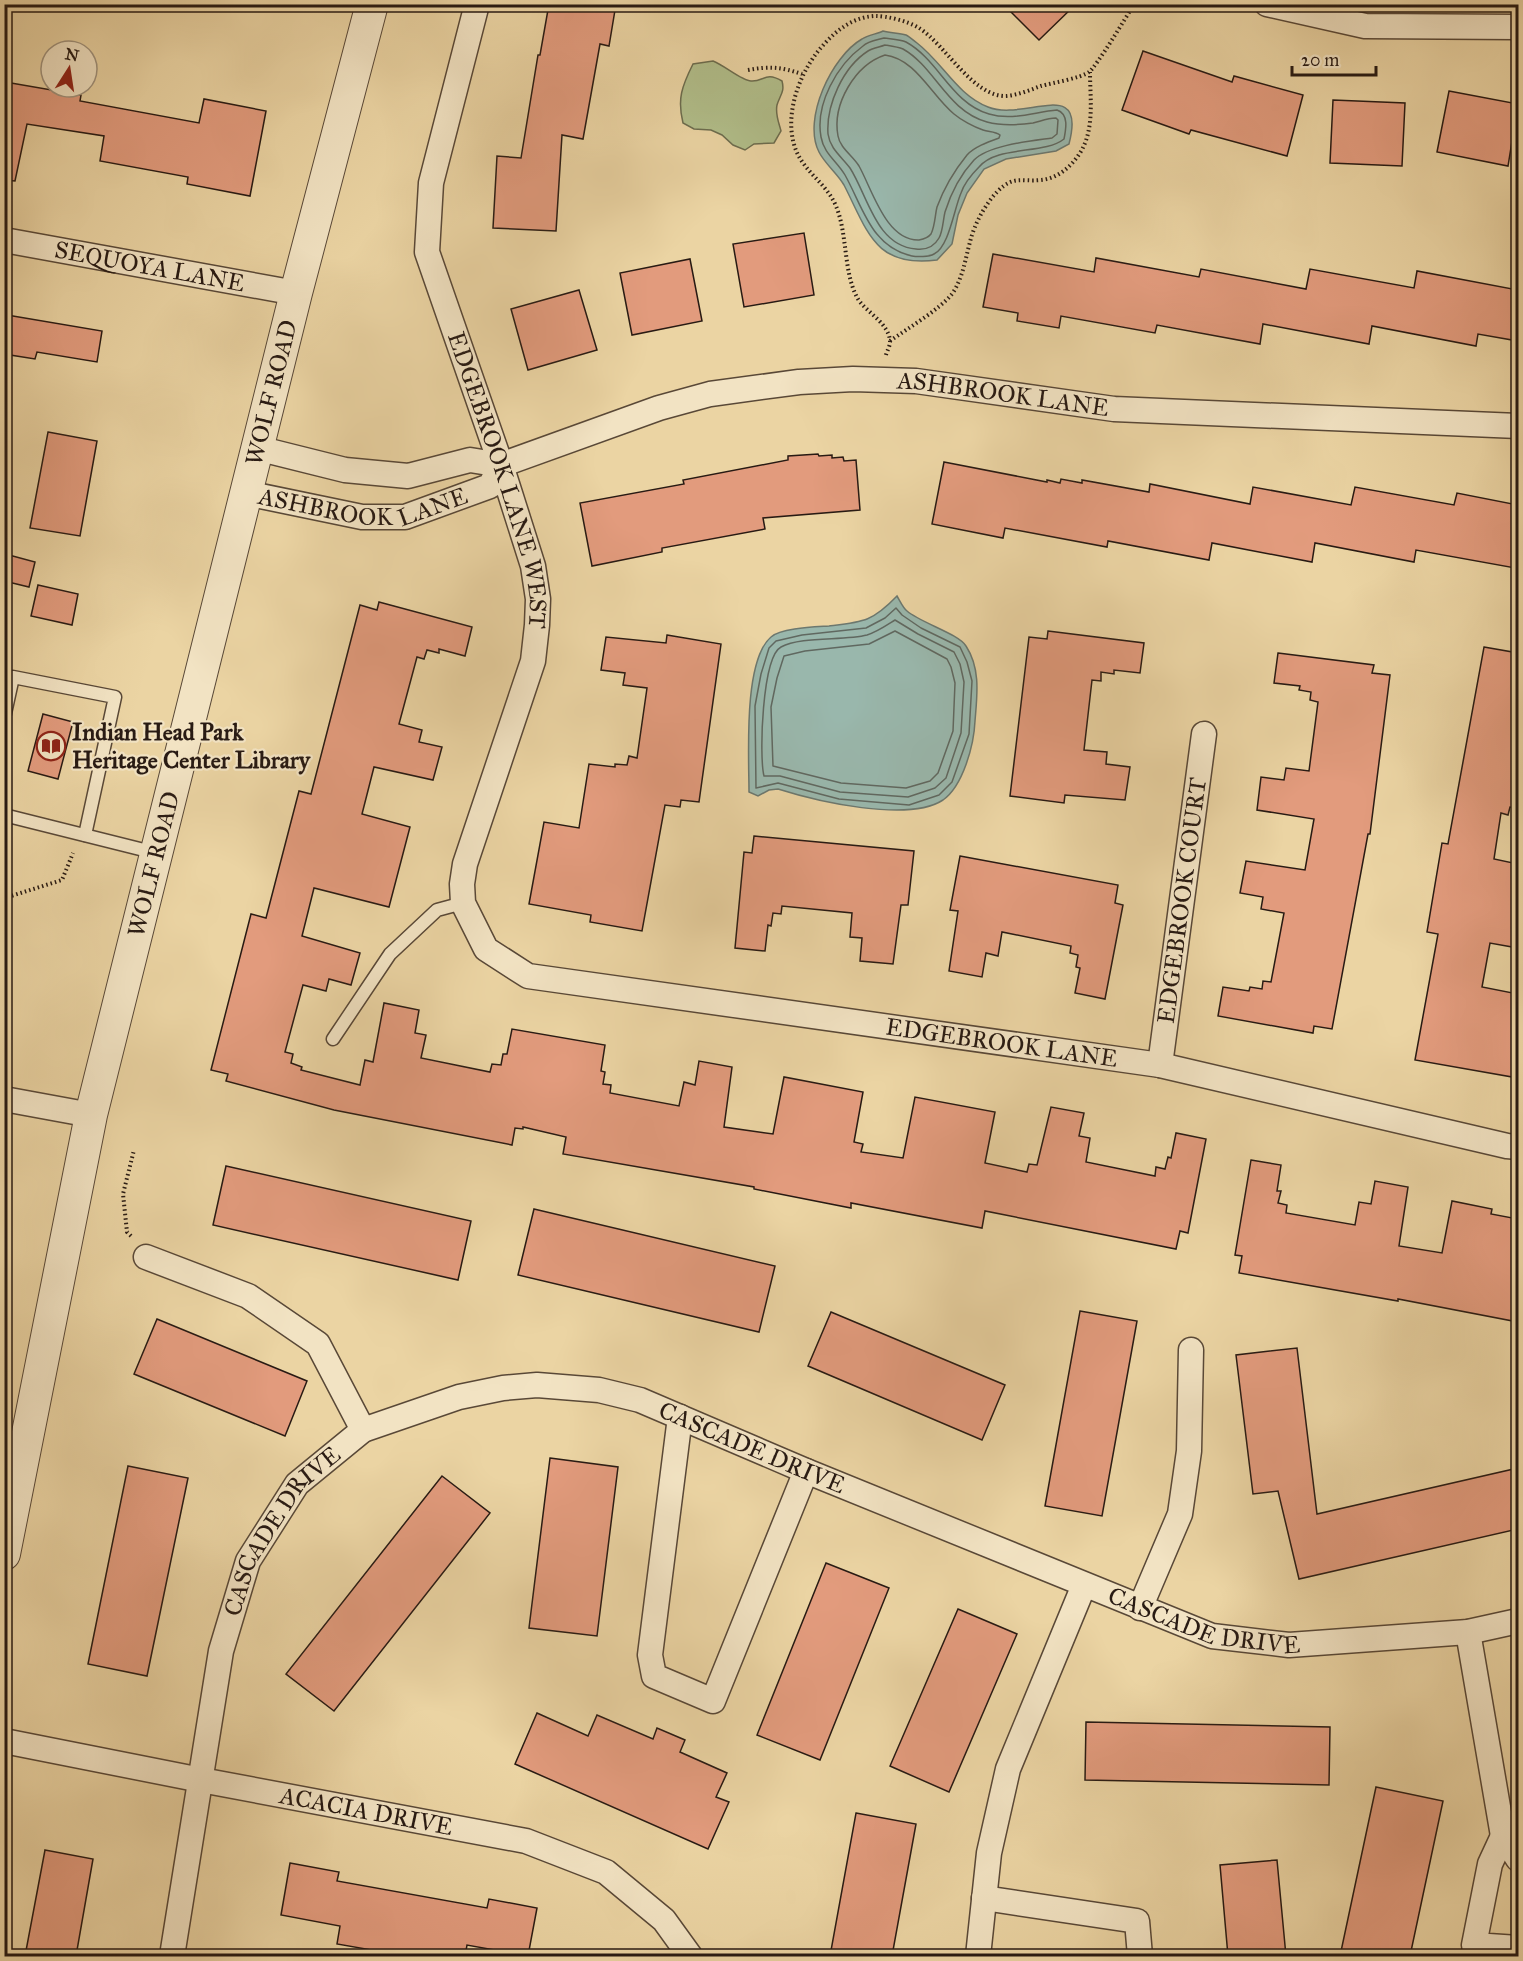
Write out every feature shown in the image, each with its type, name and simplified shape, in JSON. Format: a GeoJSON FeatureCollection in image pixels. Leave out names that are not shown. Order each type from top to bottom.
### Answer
{"type":"FeatureCollection","features":[{"type":"Feature","properties":{"kind":"street","name":"WOLF ROAD"},"geometry":{"type":"LineString","coordinates":[[4,1554],[91,1115],[296,293],[372,4]]}},
{"type":"Feature","properties":{"kind":"street","name":"EDGEBROOK LANE WEST"},"geometry":{"type":"LineString","coordinates":[[477,4],[431,183],[427,252],[501,465],[533,566],[538,599],[533,661],[465,864],[462,884],[463,903],[486,949]]}},
{"type":"Feature","properties":{"kind":"street"},"geometry":{"type":"LineString","coordinates":[[1267,4],[1365,26],[1518,27]]}},
{"type":"Feature","properties":{"kind":"street","name":"SEQUOYA LANE"},"geometry":{"type":"LineString","coordinates":[[4,240],[296,293]]}},
{"type":"Feature","properties":{"kind":"street","name":"ASHBROOK LANE"},"geometry":{"type":"LineString","coordinates":[[257,448],[345,470],[408,476],[470,460],[501,465],[659,408],[710,394],[799,381],[853,379],[927,382],[1114,409],[1518,426]]}},
{"type":"Feature","properties":{"kind":"street","name":"ASHBROOK LANE"},"geometry":{"type":"LineString","coordinates":[[246,494],[362,517],[405,517],[490,486],[501,465]]}},
{"type":"Feature","properties":{"kind":"street","name":"EDGEBROOK COURT"},"geometry":{"type":"LineString","coordinates":[[1160,1065],[1204,734]]}},
{"type":"Feature","properties":{"kind":"street","name":"EDGEBROOK LANE"},"geometry":{"type":"LineString","coordinates":[[486,949],[528,976],[1160,1065],[1518,1147]]}},
{"type":"Feature","properties":{"kind":"street"},"geometry":{"type":"LineString","coordinates":[[4,1099],[91,1115]]}},
{"type":"Feature","properties":{"kind":"street"},"geometry":{"type":"LineString","coordinates":[[146,1257],[248,1296],[318,1344],[363,1430]]}},
{"type":"Feature","properties":{"kind":"street"},"geometry":{"type":"LineString","coordinates":[[1140,1608],[1180,1514],[1189,1452],[1191,1350]]}},
{"type":"Feature","properties":{"kind":"street","name":"CASCADE DRIVE"},"geometry":{"type":"LineString","coordinates":[[172,1956],[221,1652],[248,1561],[297,1484],[363,1430],[459,1397],[503,1388],[537,1385],[599,1390],[640,1400],[806,1472],[1212,1636],[1289,1645],[1468,1632],[1518,1621]]}},
{"type":"Feature","properties":{"kind":"street"},"geometry":{"type":"LineString","coordinates":[[680,1417],[650,1655],[654,1676],[713,1701],[806,1472]]}},
{"type":"Feature","properties":{"kind":"street"},"geometry":{"type":"LineString","coordinates":[[978,1956],[989,1853],[1008,1769],[1084,1585]]}},
{"type":"Feature","properties":{"kind":"street"},"geometry":{"type":"LineString","coordinates":[[1468,1632],[1503,1836],[1518,1859]]}},
{"type":"Feature","properties":{"kind":"street","name":"ACACIA DRIVE"},"geometry":{"type":"LineString","coordinates":[[4,1741],[526,1841],[606,1872],[664,1920],[690,1956]]}},
{"type":"Feature","properties":{"kind":"street"},"geometry":{"type":"LineString","coordinates":[[1503,1836],[1490,1864],[1474,1945],[1518,1948]]}},
{"type":"Feature","properties":{"kind":"street"},"geometry":{"type":"LineString","coordinates":[[984,1898],[1137,1921],[1140,1956]]}},
{"type":"Feature","properties":{"kind":"lane"},"geometry":{"type":"LineString","coordinates":[[4,718],[13,678],[115,697],[85,835]]}},
{"type":"Feature","properties":{"kind":"lane"},"geometry":{"type":"LineString","coordinates":[[4,815],[157,853]]}},
{"type":"Feature","properties":{"kind":"lane"},"geometry":{"type":"LineString","coordinates":[[333,1039],[390,954],[437,910],[463,903]]}},
{"type":"Feature","properties":{"kind":"path"},"geometry":{"type":"LineString","coordinates":[[890,341],[951,295],[965,267],[970,240],[977,222],[997,191],[1017,179],[1041,180],[1055,177],[1072,164],[1081,152],[1090,120],[1090,72],[1134,4]]}},
{"type":"Feature","properties":{"kind":"path"},"geometry":{"type":"LineString","coordinates":[[882,380],[890,341],[886,330],[858,298],[852,282],[844,232],[837,206],[825,186],[802,161],[795,148],[792,114],[802,74],[824,43],[840,28],[856,20],[875,16],[917,27],[932,38],[975,83],[991,93],[1005,96],[1022,93],[1090,72]]}},
{"type":"Feature","properties":{"kind":"path"},"geometry":{"type":"LineString","coordinates":[[748,70],[769,66],[785,68],[802,74]]}},
{"type":"Feature","properties":{"kind":"path"},"geometry":{"type":"LineString","coordinates":[[4,900],[62,880],[75,848],[85,835]]}},
{"type":"Feature","properties":{"kind":"path"},"geometry":{"type":"LineString","coordinates":[[134,1150],[123,1194],[128,1232],[146,1257]]}},
{"type":"Feature","properties":{"kind":"green space"},"geometry":{"type":"Polygon","coordinates":[[[713,61],[747,80],[755,81],[772,77],[782,81],[783,91],[777,105],[781,131],[774,143],[754,144],[745,150],[711,130],[694,129],[683,123],[681,100],[683,86],[689,72],[693,64],[713,61]]]}},
{"type":"Feature","properties":{"kind":"water"},"geometry":{"type":"Polygon","coordinates":[[[883,31],[909,37],[926,51],[967,95],[977,102],[1003,110],[1049,105],[1061,106],[1069,111],[1072,123],[1069,144],[1056,151],[1006,159],[984,169],[967,193],[958,215],[952,244],[937,260],[916,261],[900,258],[887,252],[876,243],[860,218],[844,185],[819,152],[815,138],[814,123],[817,106],[840,59],[864,38],[883,31]]]}},
{"type":"Feature","properties":{"kind":"water"},"geometry":{"type":"Polygon","coordinates":[[[897,596],[907,611],[962,642],[974,664],[977,692],[972,742],[962,775],[950,794],[927,807],[885,810],[838,804],[778,789],[769,790],[758,796],[749,792],[752,687],[762,649],[771,637],[790,630],[866,619],[881,611],[897,596]]]}},
{"type":"Feature","properties":{"kind":"building"},"geometry":{"type":"Polygon","coordinates":[[[549,4],[616,4],[609,46],[600,44],[583,139],[562,135],[556,231],[493,228],[497,156],[521,158],[549,4]]]}},
{"type":"Feature","properties":{"kind":"building"},"geometry":{"type":"Polygon","coordinates":[[[1003,4],[1076,4],[1039,40],[1003,4]]]}},
{"type":"Feature","properties":{"kind":"building"},"geometry":{"type":"Polygon","coordinates":[[[1143,51],[1232,82],[1234,76],[1303,95],[1287,156],[1191,130],[1189,134],[1122,110],[1143,51]]]}},
{"type":"Feature","properties":{"kind":"building"},"geometry":{"type":"Polygon","coordinates":[[[11,83],[39,88],[39,99],[80,99],[80,101],[199,123],[204,99],[266,111],[250,196],[187,184],[188,177],[100,161],[104,136],[27,124],[15,181],[4,180],[4,118],[11,83]]]}},
{"type":"Feature","properties":{"kind":"building"},"geometry":{"type":"Polygon","coordinates":[[[1449,91],[1518,104],[1508,166],[1437,152],[1449,91]]]}},
{"type":"Feature","properties":{"kind":"building"},"geometry":{"type":"Polygon","coordinates":[[[1333,100],[1405,103],[1402,166],[1330,163],[1333,100]]]}},
{"type":"Feature","properties":{"kind":"building"},"geometry":{"type":"Polygon","coordinates":[[[804,233],[814,295],[744,307],[733,244],[804,233]]]}},
{"type":"Feature","properties":{"kind":"building"},"geometry":{"type":"Polygon","coordinates":[[[993,254],[1094,272],[1096,258],[1199,277],[1201,269],[1306,289],[1310,269],[1414,288],[1417,271],[1518,290],[1518,341],[1478,334],[1476,346],[1372,326],[1369,344],[1263,324],[1260,344],[1157,325],[1155,333],[1061,316],[1059,328],[1017,321],[1018,313],[983,307],[993,254]]]}},
{"type":"Feature","properties":{"kind":"building"},"geometry":{"type":"Polygon","coordinates":[[[690,259],[702,321],[632,335],[620,273],[690,259]]]}},
{"type":"Feature","properties":{"kind":"building"},"geometry":{"type":"Polygon","coordinates":[[[579,290],[597,350],[528,370],[511,309],[579,290]]]}},
{"type":"Feature","properties":{"kind":"building"},"geometry":{"type":"Polygon","coordinates":[[[7,315],[102,331],[97,362],[37,352],[35,359],[4,354],[4,330],[7,315]]]}},
{"type":"Feature","properties":{"kind":"building"},"geometry":{"type":"Polygon","coordinates":[[[48,432],[97,441],[80,536],[30,528],[48,432]]]}},
{"type":"Feature","properties":{"kind":"building"},"geometry":{"type":"Polygon","coordinates":[[[818,454],[819,456],[832,455],[832,458],[843,457],[844,461],[856,460],[860,510],[763,518],[765,529],[662,548],[662,552],[592,566],[580,503],[684,484],[683,480],[788,460],[788,456],[818,454]]]}},
{"type":"Feature","properties":{"kind":"building"},"geometry":{"type":"Polygon","coordinates":[[[944,462],[1047,482],[1047,480],[1060,483],[1061,479],[1082,483],[1082,480],[1149,492],[1150,484],[1250,504],[1253,487],[1351,505],[1355,487],[1454,505],[1457,493],[1518,505],[1518,552],[1515,568],[1416,550],[1414,562],[1315,543],[1312,562],[1212,543],[1209,560],[1108,541],[1107,547],[1005,528],[1003,538],[932,524],[944,462]]]}},
{"type":"Feature","properties":{"kind":"building"},"geometry":{"type":"Polygon","coordinates":[[[9,555],[35,562],[29,587],[4,581],[9,555]]]}},
{"type":"Feature","properties":{"kind":"building"},"geometry":{"type":"Polygon","coordinates":[[[38,585],[78,594],[72,625],[31,616],[38,585]]]}},
{"type":"Feature","properties":{"kind":"building"},"geometry":{"type":"Polygon","coordinates":[[[379,602],[472,627],[465,656],[439,649],[439,653],[427,650],[424,659],[417,657],[399,724],[422,730],[419,742],[442,747],[433,780],[374,767],[362,814],[410,827],[389,907],[314,888],[302,936],[360,953],[351,985],[329,979],[326,991],[303,985],[285,1052],[293,1054],[291,1063],[302,1067],[301,1070],[360,1085],[365,1060],[373,1062],[384,1003],[419,1010],[415,1033],[426,1035],[421,1058],[490,1072],[492,1064],[501,1065],[503,1054],[507,1054],[512,1029],[605,1045],[601,1071],[605,1072],[603,1084],[611,1085],[610,1093],[679,1106],[684,1082],[695,1085],[699,1061],[732,1067],[724,1127],[773,1134],[784,1077],[863,1092],[854,1142],[863,1144],[861,1152],[903,1158],[915,1097],[995,1112],[985,1163],[1027,1172],[1029,1164],[1037,1165],[1051,1107],[1084,1113],[1079,1136],[1090,1138],[1086,1162],[1155,1176],[1156,1167],[1165,1169],[1168,1157],[1171,1158],[1176,1133],[1206,1139],[1188,1233],[1180,1231],[1176,1249],[985,1211],[982,1228],[851,1203],[851,1208],[754,1189],[754,1187],[563,1154],[566,1137],[523,1127],[523,1129],[515,1128],[512,1145],[334,1110],[226,1081],[228,1074],[211,1070],[251,914],[266,918],[299,791],[311,794],[360,605],[377,610],[379,602]]]}},
{"type":"Feature","properties":{"kind":"building"},"geometry":{"type":"Polygon","coordinates":[[[1048,631],[1144,643],[1140,673],[1114,670],[1114,674],[1101,672],[1101,681],[1092,680],[1084,750],[1107,752],[1106,764],[1130,767],[1125,800],[1065,795],[1064,803],[1010,796],[1029,637],[1047,639],[1048,631]]]}},
{"type":"Feature","properties":{"kind":"building"},"geometry":{"type":"Polygon","coordinates":[[[667,635],[721,644],[699,802],[681,800],[680,807],[665,805],[642,931],[590,922],[591,915],[529,904],[544,822],[579,828],[589,764],[615,767],[615,764],[627,765],[629,756],[637,758],[647,688],[623,685],[625,673],[601,670],[606,637],[666,643],[667,635]]]}},
{"type":"Feature","properties":{"kind":"building"},"geometry":{"type":"Polygon","coordinates":[[[1484,647],[1518,653],[1518,808],[1510,807],[1508,815],[1501,813],[1494,859],[1518,864],[1518,948],[1490,943],[1482,987],[1518,994],[1518,1078],[1415,1060],[1438,934],[1427,932],[1442,843],[1448,844],[1484,647]]]}},
{"type":"Feature","properties":{"kind":"building"},"geometry":{"type":"Polygon","coordinates":[[[1278,653],[1374,665],[1372,673],[1390,675],[1370,834],[1368,834],[1332,1029],[1314,1026],[1313,1033],[1218,1016],[1223,987],[1249,991],[1250,987],[1262,989],[1263,981],[1271,982],[1284,913],[1261,909],[1263,897],[1240,893],[1246,861],[1305,870],[1314,819],[1257,810],[1261,777],[1284,780],[1286,768],[1309,771],[1318,702],[1310,700],[1311,692],[1299,690],[1300,686],[1274,683],[1278,653]]]}},
{"type":"Feature","properties":{"kind":"building","name":"Indian Head Park Heritage Center Library"},"geometry":{"type":"Polygon","coordinates":[[[43,714],[73,722],[58,779],[28,771],[43,714]]]}},
{"type":"Feature","properties":{"kind":"building"},"geometry":{"type":"Polygon","coordinates":[[[754,836],[914,851],[908,905],[901,905],[893,964],[860,961],[862,938],[850,937],[852,913],[782,906],[781,914],[773,913],[771,926],[768,925],[765,951],[735,948],[744,852],[752,853],[754,836]]]}},
{"type":"Feature","properties":{"kind":"building"},"geometry":{"type":"Polygon","coordinates":[[[960,856],[1118,885],[1115,903],[1123,905],[1105,999],[1075,993],[1080,968],[1076,967],[1078,955],[1070,953],[1071,946],[1002,932],[998,956],[986,953],[982,977],[949,971],[958,911],[950,910],[960,856]]]}},
{"type":"Feature","properties":{"kind":"building"},"geometry":{"type":"Polygon","coordinates":[[[1251,1160],[1281,1165],[1277,1191],[1281,1191],[1278,1203],[1287,1205],[1286,1213],[1355,1225],[1359,1202],[1371,1204],[1375,1181],[1408,1187],[1399,1246],[1442,1253],[1452,1201],[1492,1209],[1491,1214],[1518,1219],[1518,1322],[1398,1299],[1398,1301],[1239,1273],[1242,1256],[1235,1255],[1251,1160]]]}},
{"type":"Feature","properties":{"kind":"building"},"geometry":{"type":"Polygon","coordinates":[[[226,1166],[471,1221],[458,1280],[213,1225],[226,1166]]]}},
{"type":"Feature","properties":{"kind":"building"},"geometry":{"type":"Polygon","coordinates":[[[534,1209],[775,1266],[759,1332],[518,1275],[534,1209]]]}},
{"type":"Feature","properties":{"kind":"building"},"geometry":{"type":"Polygon","coordinates":[[[1080,1311],[1137,1321],[1102,1516],[1045,1506],[1080,1311]]]}},
{"type":"Feature","properties":{"kind":"building"},"geometry":{"type":"Polygon","coordinates":[[[831,1312],[1005,1385],[982,1440],[808,1366],[831,1312]]]}},
{"type":"Feature","properties":{"kind":"building"},"geometry":{"type":"Polygon","coordinates":[[[157,1319],[307,1381],[285,1436],[134,1374],[157,1319]]]}},
{"type":"Feature","properties":{"kind":"building"},"geometry":{"type":"Polygon","coordinates":[[[1297,1348],[1317,1514],[1518,1468],[1518,1529],[1299,1579],[1278,1491],[1253,1494],[1236,1355],[1297,1348]]]}},
{"type":"Feature","properties":{"kind":"building"},"geometry":{"type":"Polygon","coordinates":[[[550,1458],[618,1467],[597,1636],[529,1628],[550,1458]]]}},
{"type":"Feature","properties":{"kind":"building"},"geometry":{"type":"Polygon","coordinates":[[[128,1466],[188,1478],[147,1676],[88,1664],[128,1466]]]}},
{"type":"Feature","properties":{"kind":"building"},"geometry":{"type":"Polygon","coordinates":[[[442,1476],[490,1513],[334,1711],[286,1674],[442,1476]]]}},
{"type":"Feature","properties":{"kind":"building"},"geometry":{"type":"Polygon","coordinates":[[[826,1563],[889,1588],[820,1760],[757,1735],[826,1563]]]}},
{"type":"Feature","properties":{"kind":"building"},"geometry":{"type":"Polygon","coordinates":[[[958,1609],[1017,1634],[949,1792],[890,1766],[958,1609]]]}},
{"type":"Feature","properties":{"kind":"building"},"geometry":{"type":"Polygon","coordinates":[[[537,1713],[588,1736],[597,1715],[653,1739],[657,1728],[685,1740],[680,1752],[727,1773],[716,1797],[729,1802],[708,1849],[515,1764],[537,1713]]]}},
{"type":"Feature","properties":{"kind":"building"},"geometry":{"type":"Polygon","coordinates":[[[1086,1722],[1330,1727],[1329,1785],[1085,1780],[1086,1722]]]}},
{"type":"Feature","properties":{"kind":"building"},"geometry":{"type":"Polygon","coordinates":[[[1376,1787],[1443,1801],[1410,1956],[1340,1956],[1376,1787]]]}},
{"type":"Feature","properties":{"kind":"building"},"geometry":{"type":"Polygon","coordinates":[[[856,1813],[916,1824],[892,1956],[830,1956],[856,1813]]]}},
{"type":"Feature","properties":{"kind":"building"},"geometry":{"type":"Polygon","coordinates":[[[45,1850],[93,1859],[76,1956],[25,1956],[45,1850]]]}},
{"type":"Feature","properties":{"kind":"building"},"geometry":{"type":"Polygon","coordinates":[[[1277,1860],[1286,1956],[1228,1956],[1220,1865],[1277,1860]]]}},
{"type":"Feature","properties":{"kind":"building"},"geometry":{"type":"Polygon","coordinates":[[[290,1863],[339,1872],[337,1881],[487,1908],[489,1899],[537,1908],[528,1956],[467,1945],[465,1956],[388,1956],[389,1953],[337,1944],[340,1926],[281,1915],[290,1863]]]}},
{"type":"Feature","properties":{"kind":"place","name":"Indian Head Park Heritage Center Library"},"geometry":{"type":"Point","coordinates":[51,746]}}]}
